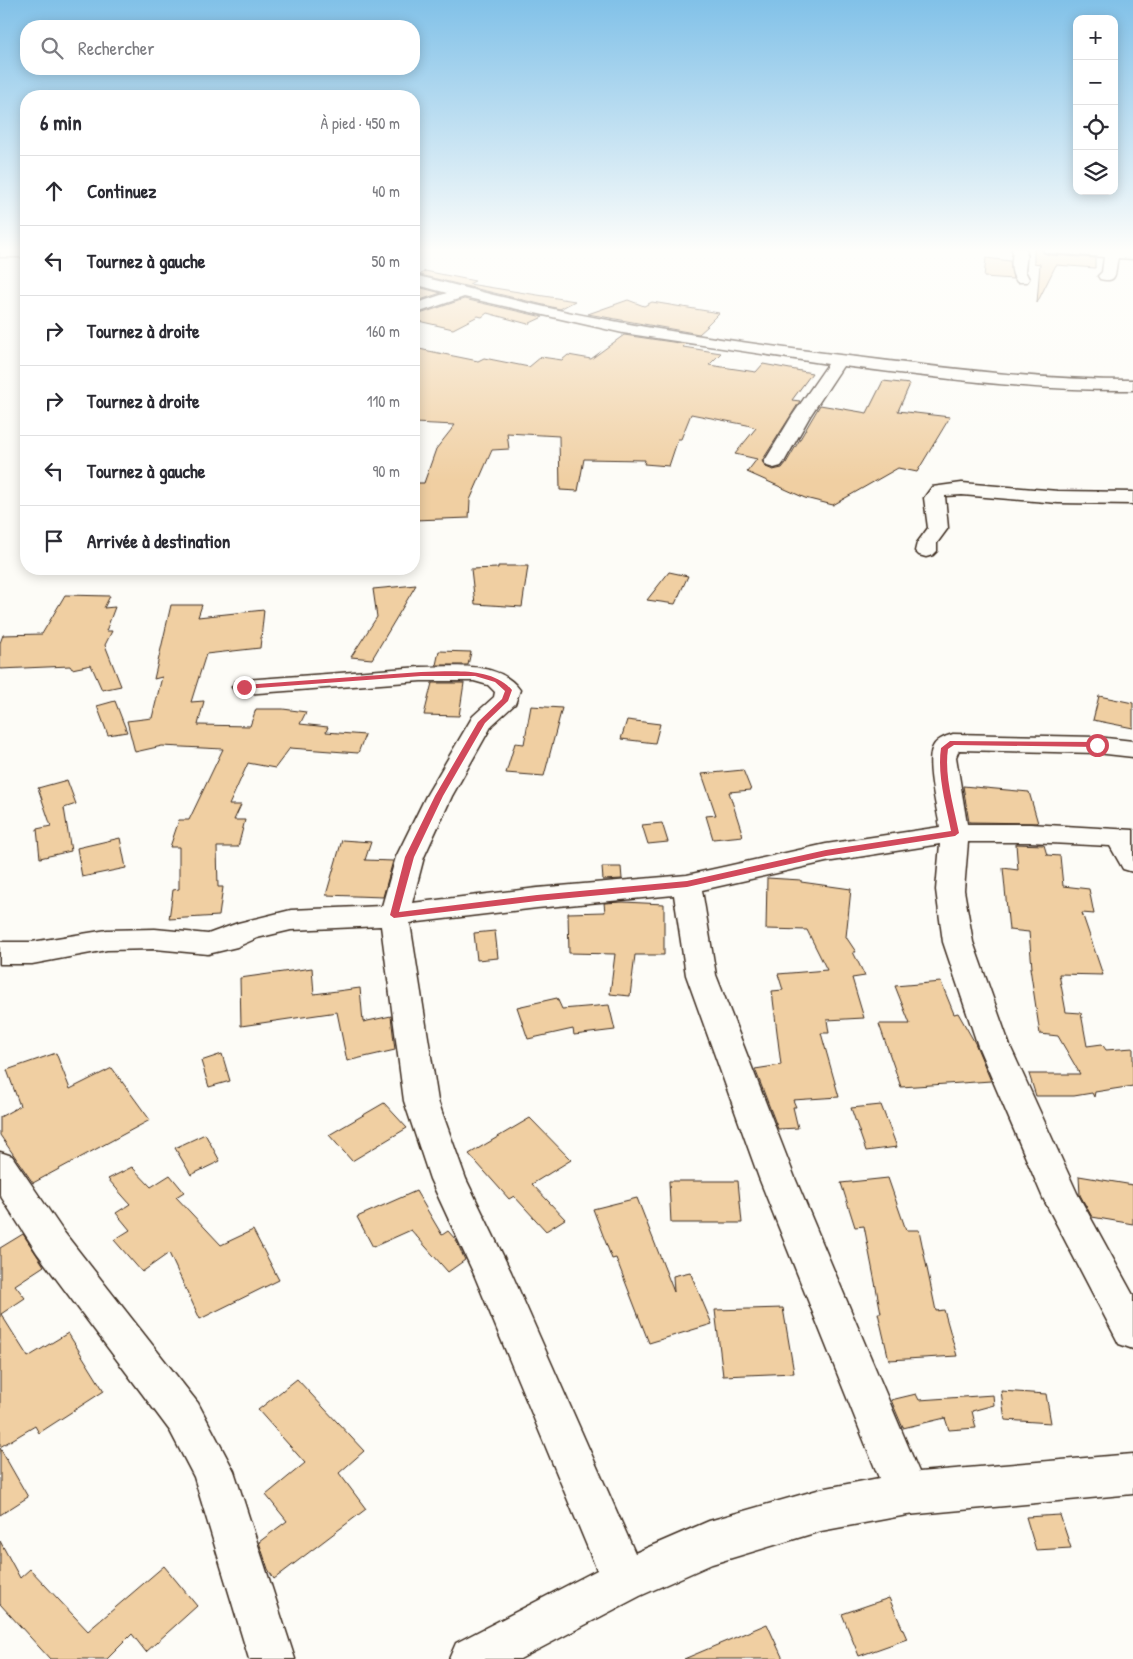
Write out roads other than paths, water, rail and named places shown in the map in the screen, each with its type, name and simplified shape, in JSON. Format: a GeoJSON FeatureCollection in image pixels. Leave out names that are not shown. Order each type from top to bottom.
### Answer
{"type":"FeatureCollection","features":[{"type":"Feature","properties":{"kind":"street"},"geometry":{"type":"LineString","coordinates":[[607,326],[749,349],[1002,380],[1059,384],[1133,385]]}},
{"type":"Feature","properties":{"kind":"street"},"geometry":{"type":"LineString","coordinates":[[774,462],[800,416],[839,360]]}},
{"type":"Feature","properties":{"kind":"street"},"geometry":{"type":"LineString","coordinates":[[926,551],[927,543],[938,528],[934,498],[938,491],[962,489],[1058,497],[1133,498]]}},
{"type":"Feature","properties":{"kind":"street"},"geometry":{"type":"LineString","coordinates":[[244,687],[421,674],[475,674],[497,680],[508,690],[506,699],[482,722],[439,796],[410,857],[394,915],[421,1101],[445,1171],[492,1272],[624,1580]]}},
{"type":"Feature","properties":{"kind":"street"},"geometry":{"type":"LineString","coordinates":[[1133,749],[1097,745],[953,742],[945,748],[943,757],[955,833],[950,890],[958,942],[991,1037],[1061,1198],[1133,1332]]}},
{"type":"Feature","properties":{"kind":"street"},"geometry":{"type":"LineString","coordinates":[[0,953],[32,953],[107,940],[155,939],[208,944],[226,940],[249,930],[291,920],[394,915],[537,898],[687,884],[826,853],[955,833],[1030,833],[1129,847]]}},
{"type":"Feature","properties":{"kind":"street"},"geometry":{"type":"LineString","coordinates":[[687,884],[701,975],[777,1178],[907,1494]]}},
{"type":"Feature","properties":{"kind":"street"},"geometry":{"type":"LineString","coordinates":[[0,1166],[50,1242],[184,1417],[213,1471],[272,1659]]}},
{"type":"Feature","properties":{"kind":"street"},"geometry":{"type":"LineString","coordinates":[[472,1659],[624,1580],[709,1543],[821,1510],[907,1494],[1133,1474]]}}]}
